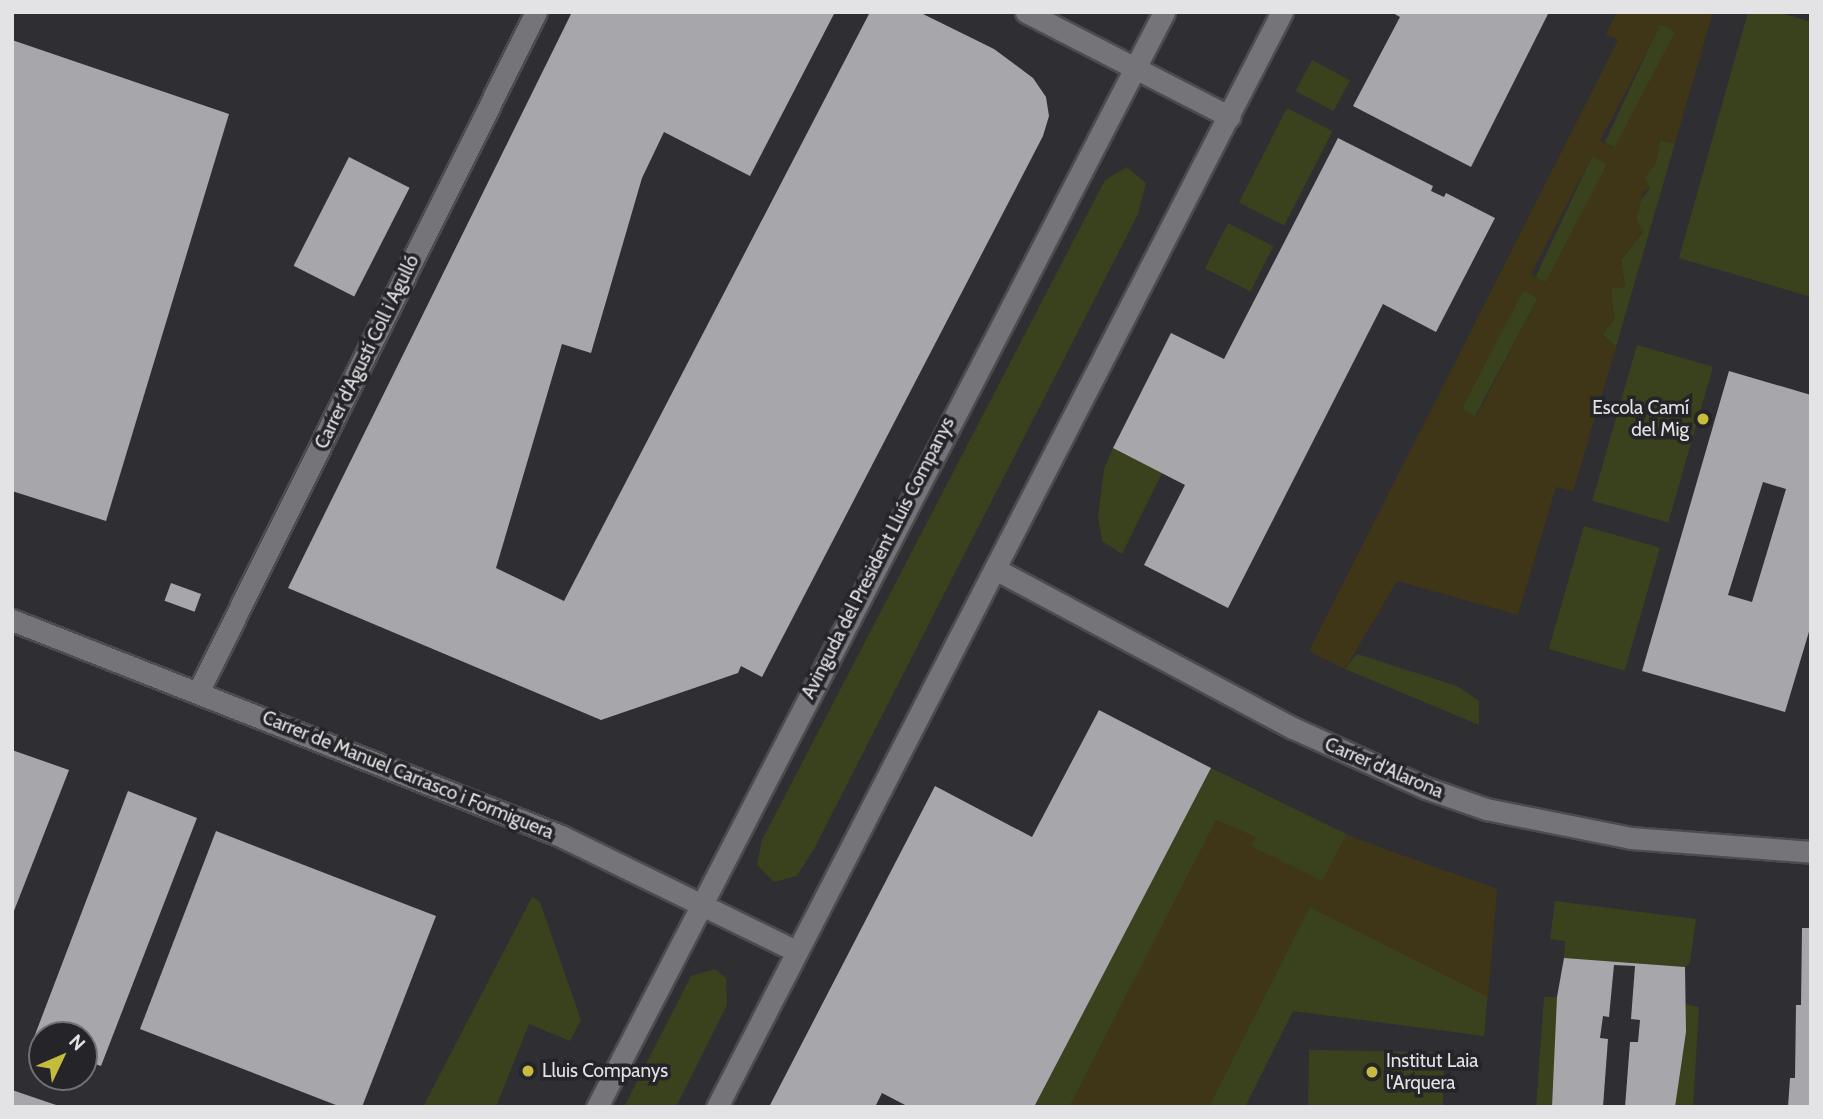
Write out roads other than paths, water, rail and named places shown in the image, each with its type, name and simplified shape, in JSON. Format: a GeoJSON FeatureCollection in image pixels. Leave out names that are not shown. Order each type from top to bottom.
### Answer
{"type":"FeatureCollection","features":[{"type":"Feature","properties":{"kind":"street","name":"Carrer d'Agustí Coll i Agulló"},"geometry":{"type":"LineString","coordinates":[[198,692],[536,12]]}},
{"type":"Feature","properties":{"kind":"street"},"geometry":{"type":"LineString","coordinates":[[1026,12],[1230,117]]}},
{"type":"Feature","properties":{"kind":"street","name":"Avinguda del President Lluís Companys"},"geometry":{"type":"LineString","coordinates":[[597,1107],[700,903],[1146,73],[1164,12]]}},
{"type":"Feature","properties":{"kind":"street"},"geometry":{"type":"LineString","coordinates":[[717,1107],[794,950],[995,569],[1282,12]]}},
{"type":"Feature","properties":{"kind":"street","name":"Carrer d'Alarona"},"geometry":{"type":"LineString","coordinates":[[995,569],[1306,735],[1426,788],[1486,809],[1631,838],[1811,852]]}},
{"type":"Feature","properties":{"kind":"street","name":"Carrer de Manuel Carrasco i Formiguera"},"geometry":{"type":"LineString","coordinates":[[12,620],[561,836],[794,950]]}},
{"type":"Feature","properties":{"kind":"place","name":"Escola Camí del Mig"},"geometry":{"type":"Point","coordinates":[1703,419]}},
{"type":"Feature","properties":{"kind":"place","name":"Lluis Companys"},"geometry":{"type":"Point","coordinates":[528,1071]}},
{"type":"Feature","properties":{"kind":"place","name":"Institut Laia l'Arquera"},"geometry":{"type":"Point","coordinates":[1372,1072]}}]}
